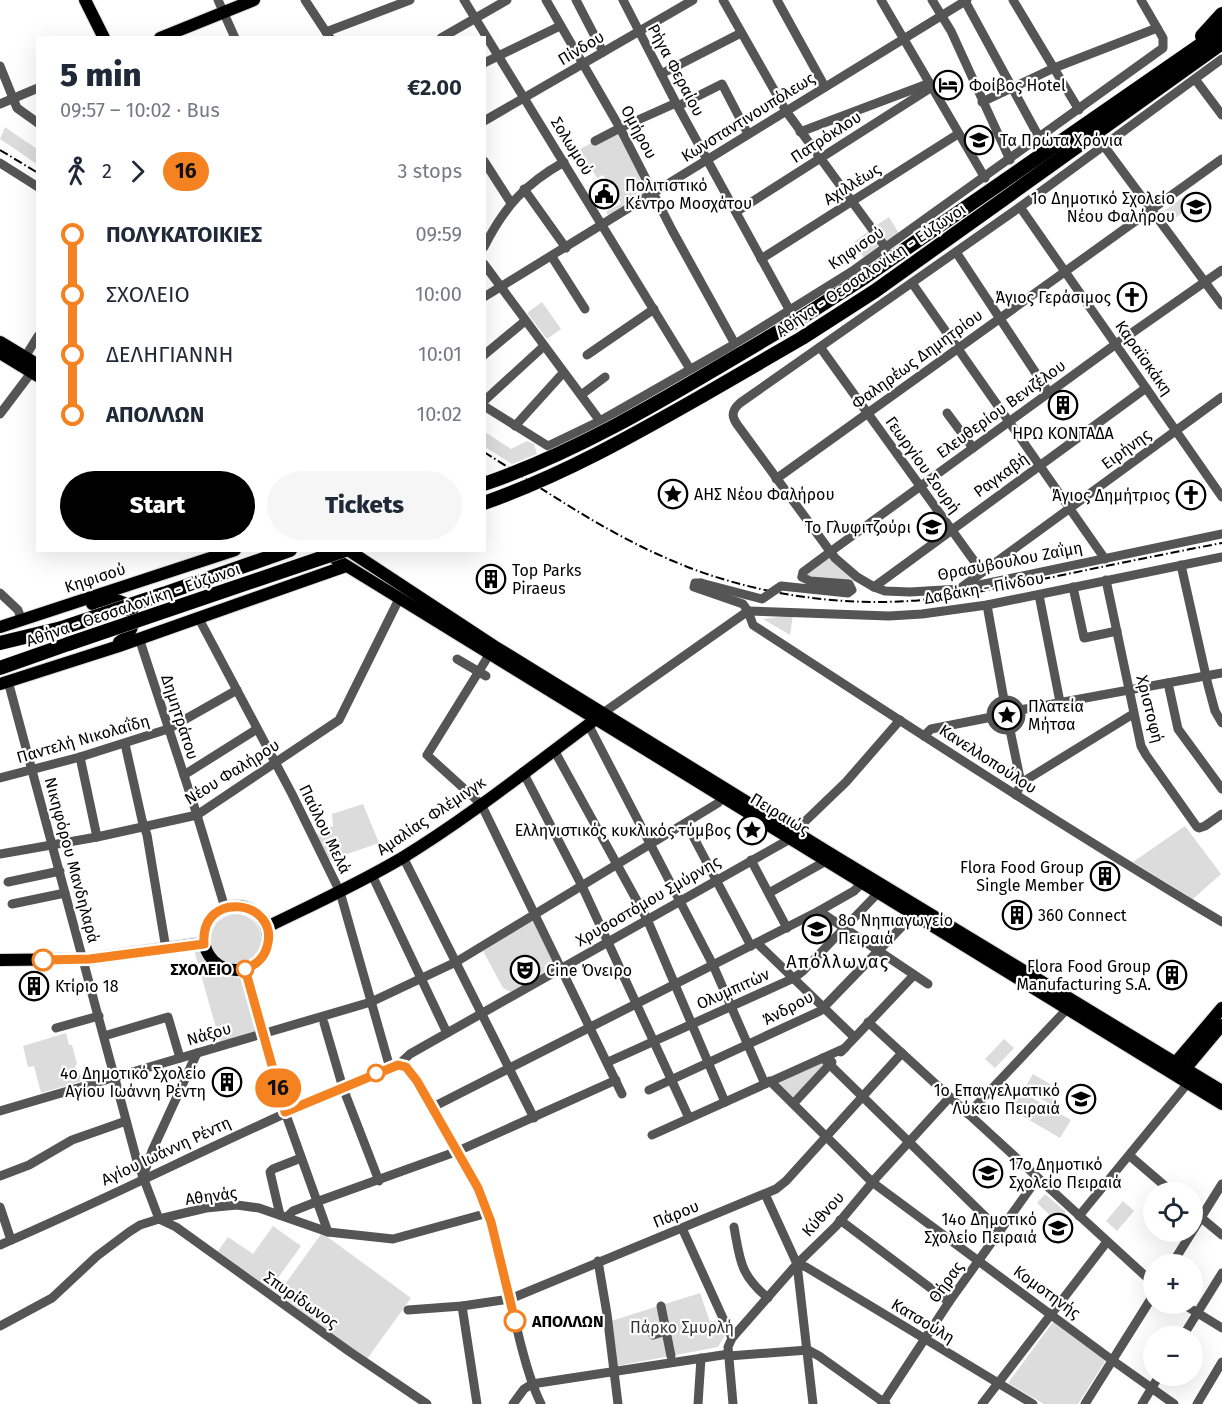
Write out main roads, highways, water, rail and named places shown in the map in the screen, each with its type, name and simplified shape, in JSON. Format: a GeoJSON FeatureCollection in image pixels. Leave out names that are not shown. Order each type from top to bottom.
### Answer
{"type":"FeatureCollection","features":[{"type":"Feature","properties":{"kind":"highway"},"geometry":{"type":"LineString","coordinates":[[1156,74],[1191,47],[1222,14]]}},
{"type":"Feature","properties":{"kind":"highway"},"geometry":{"type":"LineString","coordinates":[[1156,74],[1222,30]]}},
{"type":"Feature","properties":{"kind":"highway","name":"Αθήνα - Θεσσαλονίκη - Εύζωνοι"},"geometry":{"type":"LineString","coordinates":[[486,502],[552,477],[601,453],[802,338],[875,291],[1222,43]]}},
{"type":"Feature","properties":{"kind":"highway","name":"Αθήνα - Θεσσαλονίκη - Εύζωνοι"},"geometry":{"type":"LineString","coordinates":[[486,483],[545,461],[607,430],[793,323],[865,277],[1156,74]]}},
{"type":"Feature","properties":{"kind":"highway","name":"Αθήνα - Θεσσαλονίκη - Εύζωνοι"},"geometry":{"type":"LineString","coordinates":[[0,643],[62,628],[284,552]]}},
{"type":"Feature","properties":{"kind":"highway","name":"Αθήνα - Θεσσαλονίκη - Εύζωνοι"},"geometry":{"type":"LineString","coordinates":[[0,668],[340,552]]}},
{"type":"Feature","properties":{"kind":"main road"},"geometry":{"type":"LineString","coordinates":[[85,0],[103,36]]}},
{"type":"Feature","properties":{"kind":"main road"},"geometry":{"type":"LineString","coordinates":[[165,36],[254,0]]}},
{"type":"Feature","properties":{"kind":"main road"},"geometry":{"type":"LineString","coordinates":[[0,342],[25,357],[36,369]]}},
{"type":"Feature","properties":{"kind":"main road"},"geometry":{"type":"LineString","coordinates":[[0,353],[36,369]]}},
{"type":"Feature","properties":{"kind":"main road","name":"Κηφισού"},"geometry":{"type":"LineString","coordinates":[[0,627],[229,552]]}},
{"type":"Feature","properties":{"kind":"main road","name":"Πειραιώς"},"geometry":{"type":"LineString","coordinates":[[324,552],[489,655],[792,835],[1179,1072],[1222,1104]]}},
{"type":"Feature","properties":{"kind":"main road","name":"Πειραιώς"},"geometry":{"type":"LineString","coordinates":[[349,552],[494,646],[595,719],[722,798],[792,835],[826,861],[862,884],[1066,1009],[1179,1072],[1222,1090]]}},
{"type":"Feature","properties":{"kind":"main road"},"geometry":{"type":"LineString","coordinates":[[4,683],[346,566]]}},
{"type":"Feature","properties":{"kind":"main road"},"geometry":{"type":"LineString","coordinates":[[22,621],[102,601],[117,600],[123,603],[133,614],[133,627],[130,633],[125,639],[85,657]]}},
{"type":"Feature","properties":{"kind":"main road","name":"Αμαλίας Φλέμινγκ"},"geometry":{"type":"LineString","coordinates":[[267,927],[372,875],[403,857],[481,804],[595,719]]}},
{"type":"Feature","properties":{"kind":"main road"},"geometry":{"type":"LineString","coordinates":[[238,906],[253,910],[267,927],[268,940],[265,953],[255,965],[245,969],[227,969],[216,964],[208,955],[204,944],[204,931],[210,919],[225,908],[238,906]]}},
{"type":"Feature","properties":{"kind":"main road"},"geometry":{"type":"LineString","coordinates":[[0,960],[84,959],[204,944]]}},
{"type":"Feature","properties":{"kind":"main road"},"geometry":{"type":"LineString","coordinates":[[1179,1072],[1222,1008]]}},
{"type":"Feature","properties":{"kind":"main road"},"geometry":{"type":"LineString","coordinates":[[1179,1072],[1222,1025]]}},
{"type":"Feature","properties":{"kind":"railway"},"geometry":{"type":"LineString","coordinates":[[0,150],[36,172]]}},
{"type":"Feature","properties":{"kind":"railway"},"geometry":{"type":"LineString","coordinates":[[486,453],[624,538],[673,561],[759,589],[819,599],[879,602],[944,597],[1222,543]]}},
{"type":"Feature","properties":{"kind":"place","name":"Φοίβος Hotel"},"geometry":{"type":"Point","coordinates":[948,85]}},
{"type":"Feature","properties":{"kind":"place","name":"Τα Πρώτα Χρόνια"},"geometry":{"type":"Point","coordinates":[979,140]}},
{"type":"Feature","properties":{"kind":"place","name":"Πολιτιστικό Κέντρο Μοσχάτου"},"geometry":{"type":"Point","coordinates":[604,194]}},
{"type":"Feature","properties":{"kind":"place","name":"1ο Δημοτικό Σχολείο Νέου Φαλήρου"},"geometry":{"type":"Point","coordinates":[1196,207]}},
{"type":"Feature","properties":{"kind":"place","name":"Άγιος Γεράσιμος"},"geometry":{"type":"Point","coordinates":[1132,297]}},
{"type":"Feature","properties":{"kind":"place","name":"ΗΡΩ ΚΟΝΤΑΔΑ"},"geometry":{"type":"Point","coordinates":[1063,405]}},
{"type":"Feature","properties":{"kind":"place","name":"ΑΗΣ Νέου Φαλήρου"},"geometry":{"type":"Point","coordinates":[673,494]}},
{"type":"Feature","properties":{"kind":"place","name":"Άγιος Δημήτριος"},"geometry":{"type":"Point","coordinates":[1191,495]}},
{"type":"Feature","properties":{"kind":"place","name":"Το Γλυφιτζούρι"},"geometry":{"type":"Point","coordinates":[932,527]}},
{"type":"Feature","properties":{"kind":"place","name":"Top Parks Piraeus"},"geometry":{"type":"Point","coordinates":[491,579]}},
{"type":"Feature","properties":{"kind":"place","name":"Πλατεία Μήτσα"},"geometry":{"type":"Point","coordinates":[1007,715]}},
{"type":"Feature","properties":{"kind":"place","name":"Ελληνιστικός κυκλικός τύμβος"},"geometry":{"type":"Point","coordinates":[752,830]}},
{"type":"Feature","properties":{"kind":"place","name":"Flora Food Group Single Member"},"geometry":{"type":"Point","coordinates":[1105,876]}},
{"type":"Feature","properties":{"kind":"place","name":"360 Connect"},"geometry":{"type":"Point","coordinates":[1017,915]}},
{"type":"Feature","properties":{"kind":"place","name":"8ο Νηπιαγωγείο Πειραιά"},"geometry":{"type":"Point","coordinates":[817,929]}},
{"type":"Feature","properties":{"kind":"place","name":"ΣΧΟΛΕΙΟ"},"geometry":{"type":"Point","coordinates":[245,969]}},
{"type":"Feature","properties":{"kind":"place","name":"Cine Όνειρο"},"geometry":{"type":"Point","coordinates":[525,970]}},
{"type":"Feature","properties":{"kind":"place","name":"Flora Food Group Manufacturing S.A."},"geometry":{"type":"Point","coordinates":[1172,975]}},
{"type":"Feature","properties":{"kind":"place","name":"Κτίριο 18"},"geometry":{"type":"Point","coordinates":[34,986]}},
{"type":"Feature","properties":{"kind":"place","name":"4ο Δημοτικό Σχολείο Αγίου Ιωάννη Ρέντη"},"geometry":{"type":"Point","coordinates":[227,1082]}},
{"type":"Feature","properties":{"kind":"place","name":"1ο Επαγγελματικό Λύκειο Πειραιά"},"geometry":{"type":"Point","coordinates":[1081,1099]}},
{"type":"Feature","properties":{"kind":"place","name":"17ο Δημοτικό Σχολείο Πειραιά"},"geometry":{"type":"Point","coordinates":[988,1173]}},
{"type":"Feature","properties":{"kind":"place","name":"14ο Δημοτικό Σχολείο Πειραιά"},"geometry":{"type":"Point","coordinates":[1058,1228]}},
{"type":"Feature","properties":{"kind":"place","name":"ΑΠΟΛΛΩΝ"},"geometry":{"type":"Point","coordinates":[515,1321]}},
{"type":"Feature","properties":{"kind":"district","name":"Απόλλωνας"},"geometry":{"type":"Point","coordinates":[838,962]}},
{"type":"Feature","properties":{"kind":"park label","name":"Πάρκο Σµυρλή"},"geometry":{"type":"Point","coordinates":[682,1327]}}]}
